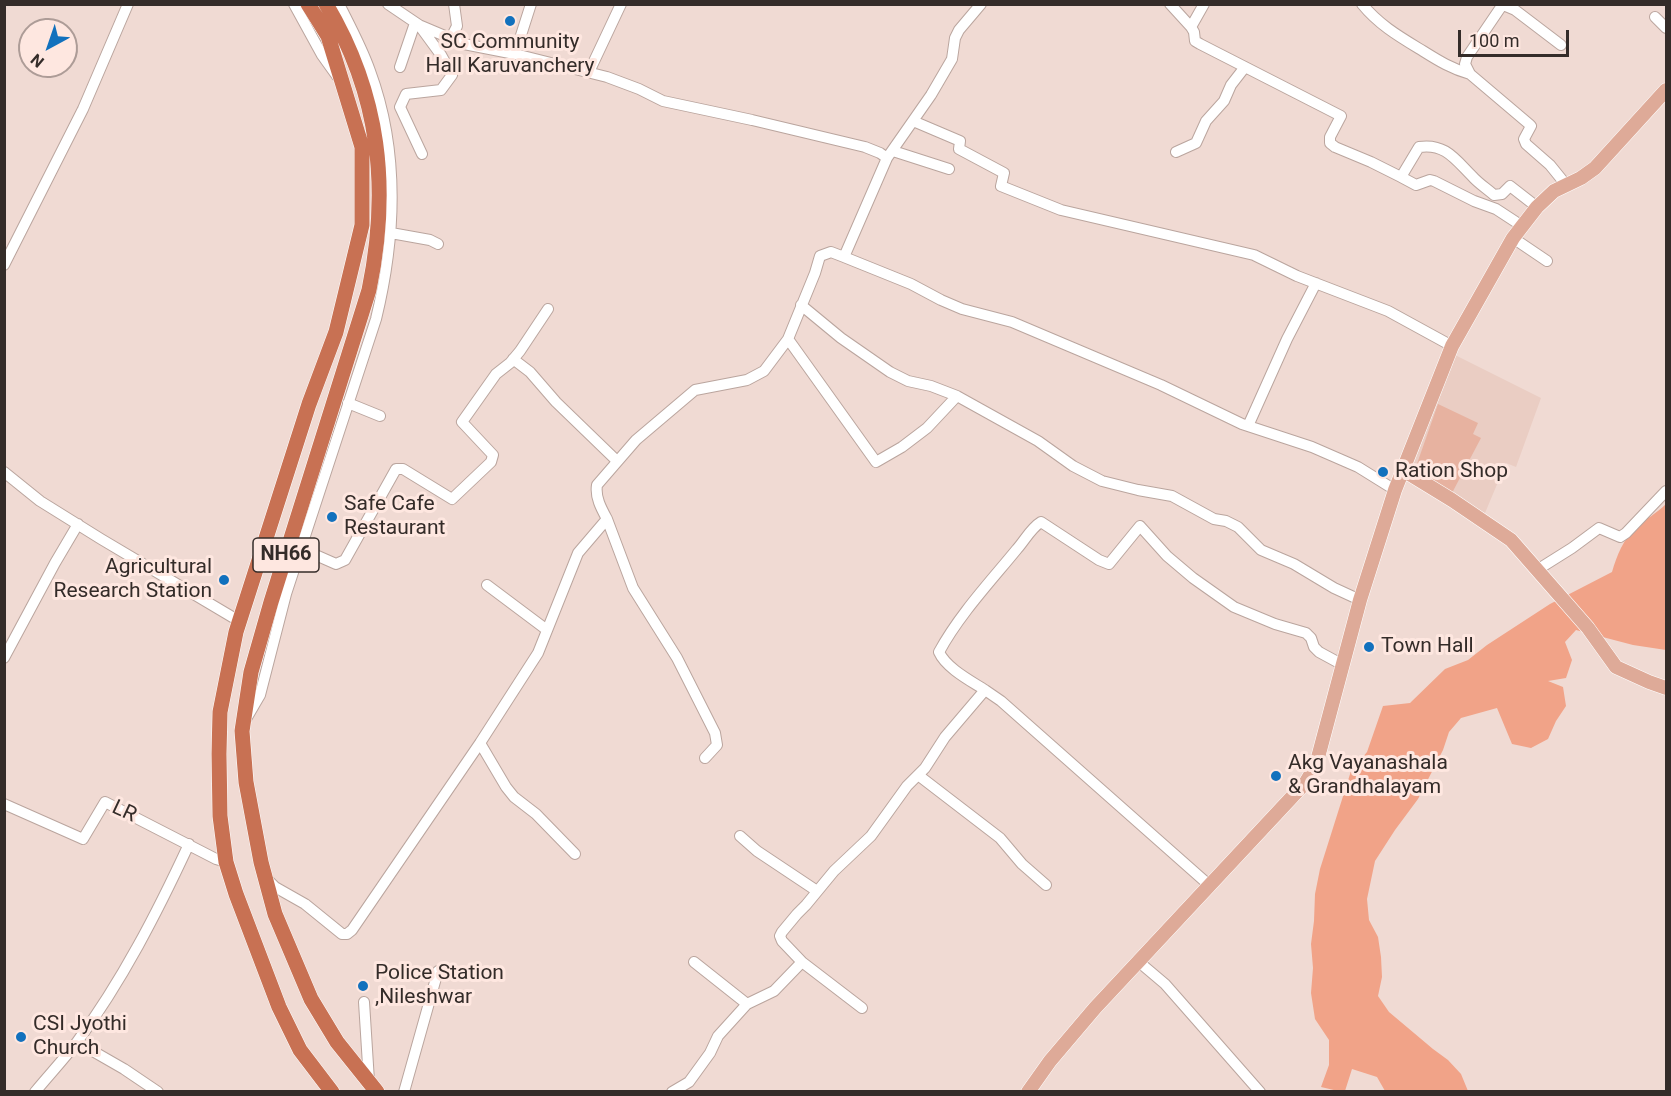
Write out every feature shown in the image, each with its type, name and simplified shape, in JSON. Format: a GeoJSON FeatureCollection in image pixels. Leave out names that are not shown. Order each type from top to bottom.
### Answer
{"type":"FeatureCollection","features":[{"type":"Feature","properties":{"kind":"highway","name":"NH66"},"geometry":{"type":"LineString","coordinates":[[309,4],[328,36],[362,147],[362,225],[336,332],[309,404],[239,621],[220,712],[220,816],[226,862],[279,1007],[300,1050],[332,1092]]}},
{"type":"Feature","properties":{"kind":"highway","name":"NH66"},"geometry":{"type":"LineString","coordinates":[[326,4],[360,75],[373,122],[379,166],[380,213],[376,255],[369,290],[251,672],[243,731],[246,782],[275,914],[311,999],[337,1042],[373,1087]]}},
{"type":"Feature","properties":{"kind":"main road"},"geometry":{"type":"LineString","coordinates":[[1028,1092],[1050,1061],[1095,1008],[1306,782],[1316,765],[1360,600],[1395,490],[1452,346],[1517,232],[1537,207],[1554,191],[1567,186],[1595,168],[1666,90]]}},
{"type":"Feature","properties":{"kind":"main road"},"geometry":{"type":"LineString","coordinates":[[1403,470],[1511,540],[1588,628],[1616,667],[1663,687]]}},
{"type":"Feature","properties":{"kind":"street"},"geometry":{"type":"LineString","coordinates":[[4,265],[83,109],[128,4]]}},
{"type":"Feature","properties":{"kind":"street"},"geometry":{"type":"LineString","coordinates":[[294,4],[322,55],[345,89]]}},
{"type":"Feature","properties":{"kind":"street"},"geometry":{"type":"LineString","coordinates":[[244,723],[260,695],[286,594],[376,319],[384,284],[391,233],[391,159],[383,116],[370,71],[339,4]]}},
{"type":"Feature","properties":{"kind":"street"},"geometry":{"type":"LineString","coordinates":[[388,4],[417,24],[464,44],[589,72],[628,85],[663,101],[752,120],[949,169]]}},
{"type":"Feature","properties":{"kind":"street"},"geometry":{"type":"LineString","coordinates":[[451,38],[457,26],[454,4]]}},
{"type":"Feature","properties":{"kind":"street"},"geometry":{"type":"LineString","coordinates":[[515,54],[531,4]]}},
{"type":"Feature","properties":{"kind":"street"},"geometry":{"type":"LineString","coordinates":[[589,72],[621,4]]}},
{"type":"Feature","properties":{"kind":"street"},"geometry":{"type":"LineString","coordinates":[[844,257],[890,155],[931,95],[951,59],[959,30],[981,4]]}},
{"type":"Feature","properties":{"kind":"street"},"geometry":{"type":"LineString","coordinates":[[1170,4],[1191,27],[1194,32],[1193,38],[1200,44],[1341,116],[1330,137],[1330,143],[1335,147],[1416,185],[1430,180],[1434,181],[1496,209],[1547,261]]}},
{"type":"Feature","properties":{"kind":"street"},"geometry":{"type":"LineString","coordinates":[[1191,27],[1204,4]]}},
{"type":"Feature","properties":{"kind":"street"},"geometry":{"type":"LineString","coordinates":[[1362,4],[1373,18],[1401,38],[1457,71],[1470,74]]}},
{"type":"Feature","properties":{"kind":"street"},"geometry":{"type":"LineString","coordinates":[[1561,45],[1515,10],[1503,5],[1467,57],[1465,64],[1470,74],[1531,126],[1524,138],[1526,144],[1550,165],[1567,186]]}},
{"type":"Feature","properties":{"kind":"street"},"geometry":{"type":"LineString","coordinates":[[1655,17],[1666,28]]}},
{"type":"Feature","properties":{"kind":"street"},"geometry":{"type":"LineString","coordinates":[[400,67],[417,24]]}},
{"type":"Feature","properties":{"kind":"street"},"geometry":{"type":"LineString","coordinates":[[417,24],[441,55],[452,75],[441,90],[406,94],[400,107],[422,154]]}},
{"type":"Feature","properties":{"kind":"street"},"geometry":{"type":"LineString","coordinates":[[1176,152],[1196,143],[1206,122],[1224,101],[1231,85],[1245,67]]}},
{"type":"Feature","properties":{"kind":"street"},"geometry":{"type":"LineString","coordinates":[[913,122],[960,141],[959,149],[1004,173],[1001,186],[1061,210],[1254,255],[1297,276],[1388,311],[1452,346]]}},
{"type":"Feature","properties":{"kind":"street"},"geometry":{"type":"LineString","coordinates":[[1401,177],[1419,147],[1438,148],[1452,156],[1494,195],[1502,194],[1510,186],[1537,207]]}},
{"type":"Feature","properties":{"kind":"street"},"geometry":{"type":"LineString","coordinates":[[391,233],[430,240],[438,244]]}},
{"type":"Feature","properties":{"kind":"street"},"geometry":{"type":"LineString","coordinates":[[705,758],[717,745],[715,733],[677,658],[633,588],[600,506],[597,485],[636,440],[695,390],[747,380],[764,371],[788,339],[820,256],[831,252],[911,284],[962,309],[1012,322],[1161,385],[1248,426],[1312,447],[1359,467],[1395,490]]}},
{"type":"Feature","properties":{"kind":"street"},"geometry":{"type":"LineString","coordinates":[[1248,426],[1287,339],[1316,283]]}},
{"type":"Feature","properties":{"kind":"street"},"geometry":{"type":"LineString","coordinates":[[801,305],[840,338],[890,372],[908,381],[931,386],[957,396],[1038,441],[1073,466],[1102,481],[1172,496],[1214,519],[1238,526],[1261,550],[1294,564],[1334,588],[1360,600]]}},
{"type":"Feature","properties":{"kind":"street"},"geometry":{"type":"LineString","coordinates":[[302,549],[336,564],[345,560],[396,469],[403,469],[452,499],[491,462],[493,455],[462,423],[496,374],[513,359],[548,309]]}},
{"type":"Feature","properties":{"kind":"street"},"geometry":{"type":"LineString","coordinates":[[788,339],[876,462],[902,447],[927,428],[957,396]]}},
{"type":"Feature","properties":{"kind":"street"},"geometry":{"type":"LineString","coordinates":[[513,359],[530,372],[556,402],[617,461]]}},
{"type":"Feature","properties":{"kind":"street"},"geometry":{"type":"LineString","coordinates":[[348,403],[380,416]]}},
{"type":"Feature","properties":{"kind":"street"},"geometry":{"type":"LineString","coordinates":[[4,472],[40,501],[239,621]]}},
{"type":"Feature","properties":{"kind":"street"},"geometry":{"type":"LineString","coordinates":[[1537,570],[1599,528],[1620,537],[1666,491]]}},
{"type":"Feature","properties":{"kind":"street"},"geometry":{"type":"LineString","coordinates":[[266,878],[275,887],[305,904],[342,934],[347,934],[352,930],[480,744],[538,653],[578,553],[607,519]]}},
{"type":"Feature","properties":{"kind":"street"},"geometry":{"type":"LineString","coordinates":[[1209,885],[1010,708],[961,674],[941,658],[939,652],[996,573],[1035,526],[1041,522],[1099,560],[1109,564],[1114,561],[1140,526],[1167,556],[1234,607],[1275,624],[1306,633],[1318,652],[1343,665]]}},
{"type":"Feature","properties":{"kind":"street"},"geometry":{"type":"LineString","coordinates":[[4,658],[78,524]]}},
{"type":"Feature","properties":{"kind":"street"},"geometry":{"type":"LineString","coordinates":[[488,585],[547,630]]}},
{"type":"Feature","properties":{"kind":"street"},"geometry":{"type":"LineString","coordinates":[[862,1008],[802,962],[780,936],[834,871],[871,836],[945,737],[985,690]]}},
{"type":"Feature","properties":{"kind":"street"},"geometry":{"type":"LineString","coordinates":[[480,744],[513,797],[536,814],[574,854]]}},
{"type":"Feature","properties":{"kind":"street"},"geometry":{"type":"LineString","coordinates":[[918,776],[1000,838],[1022,864],[1046,885]]}},
{"type":"Feature","properties":{"kind":"street","name":"LR"},"geometry":{"type":"LineString","coordinates":[[4,804],[83,838],[105,802],[226,862]]}},
{"type":"Feature","properties":{"kind":"street"},"geometry":{"type":"LineString","coordinates":[[740,836],[817,891]]}},
{"type":"Feature","properties":{"kind":"street"},"geometry":{"type":"LineString","coordinates":[[35,1092],[77,1042],[127,967],[189,844]]}},
{"type":"Feature","properties":{"kind":"street"},"geometry":{"type":"LineString","coordinates":[[694,962],[747,1004]]}},
{"type":"Feature","properties":{"kind":"street"},"geometry":{"type":"LineString","coordinates":[[672,1092],[689,1082],[710,1053],[718,1036],[747,1004],[774,991],[802,962]]}},
{"type":"Feature","properties":{"kind":"street"},"geometry":{"type":"LineString","coordinates":[[1139,962],[1165,984],[1260,1092]]}},
{"type":"Feature","properties":{"kind":"street"},"geometry":{"type":"LineString","coordinates":[[404,1092],[438,971]]}},
{"type":"Feature","properties":{"kind":"street"},"geometry":{"type":"LineString","coordinates":[[364,1002],[373,1087]]}},
{"type":"Feature","properties":{"kind":"street"},"geometry":{"type":"LineString","coordinates":[[77,1042],[158,1092]]}},
{"type":"Feature","properties":{"kind":"shaded area"},"geometry":{"type":"Polygon","coordinates":[[[1455,355],[1541,398],[1516,467],[1506,463],[1485,513],[1408,479],[1455,355]]]}},
{"type":"Feature","properties":{"kind":"shaded area"},"geometry":{"type":"Polygon","coordinates":[[[1438,404],[1478,423],[1473,434],[1481,438],[1452,493],[1413,475],[1438,404]]]}},
{"type":"Feature","properties":{"kind":"shaded area"},"geometry":{"type":"Polygon","coordinates":[[[1666,504],[1666,650],[1633,645],[1576,630],[1565,642],[1572,660],[1566,678],[1548,681],[1563,687],[1566,706],[1548,739],[1531,748],[1512,744],[1497,708],[1461,718],[1449,732],[1443,750],[1418,799],[1375,861],[1367,899],[1369,920],[1378,937],[1381,957],[1382,977],[1378,996],[1389,1012],[1448,1060],[1461,1074],[1468,1091],[1385,1091],[1377,1077],[1352,1069],[1345,1091],[1321,1087],[1329,1065],[1329,1040],[1315,1019],[1311,993],[1313,968],[1311,944],[1315,894],[1320,869],[1351,771],[1367,752],[1383,706],[1410,703],[1445,669],[1468,660],[1550,604],[1612,572],[1627,537],[1636,527],[1666,504]]]}},
{"type":"Feature","properties":{"kind":"place","name":"SC Community Hall Karuvanchery"},"geometry":{"type":"Point","coordinates":[510,21]}},
{"type":"Feature","properties":{"kind":"place","name":"Ration Shop"},"geometry":{"type":"Point","coordinates":[1383,472]}},
{"type":"Feature","properties":{"kind":"place","name":"Safe Cafe Restaurant"},"geometry":{"type":"Point","coordinates":[332,517]}},
{"type":"Feature","properties":{"kind":"place","name":"Agricultural Research Station"},"geometry":{"type":"Point","coordinates":[224,580]}},
{"type":"Feature","properties":{"kind":"place","name":"Town Hall"},"geometry":{"type":"Point","coordinates":[1369,647]}},
{"type":"Feature","properties":{"kind":"place","name":"Akg Vayanashala & Grandhalayam"},"geometry":{"type":"Point","coordinates":[1276,776]}},
{"type":"Feature","properties":{"kind":"place","name":"Police Station ,Nileshwar"},"geometry":{"type":"Point","coordinates":[363,986]}},
{"type":"Feature","properties":{"kind":"place","name":"CSI Jyothi Church"},"geometry":{"type":"Point","coordinates":[21,1037]}}]}
